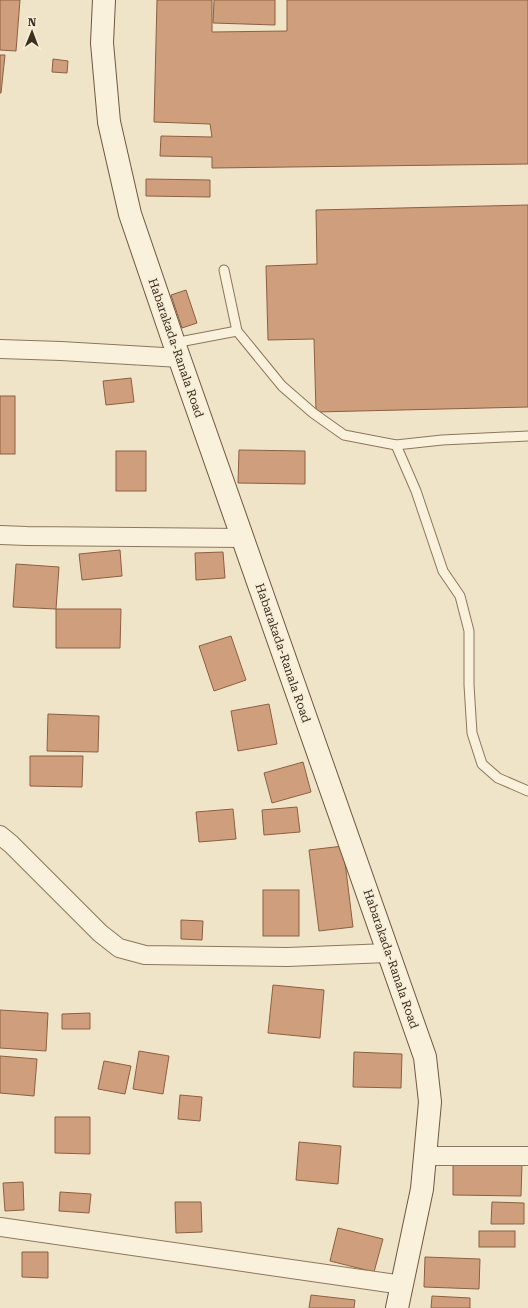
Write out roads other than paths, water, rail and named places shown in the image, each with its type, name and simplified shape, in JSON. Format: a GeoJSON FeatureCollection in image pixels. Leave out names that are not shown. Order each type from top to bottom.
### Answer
{"type":"FeatureCollection","features":[{"type":"Feature","properties":{"kind":"main road","name":"Habarakada-Ranala Road"},"geometry":{"type":"LineString","coordinates":[[104,0],[102,43],[109,122],[130,214],[425,1057],[430,1102],[426,1156],[422,1189],[398,1308]]}},
{"type":"Feature","properties":{"kind":"street"},"geometry":{"type":"LineString","coordinates":[[0,349],[69,352],[177,351]]}},
{"type":"Feature","properties":{"kind":"street"},"geometry":{"type":"LineString","coordinates":[[0,535],[243,538]]}},
{"type":"Feature","properties":{"kind":"street"},"geometry":{"type":"LineString","coordinates":[[0,835],[11,844],[100,934],[119,948],[145,955],[288,957],[388,953]]}},
{"type":"Feature","properties":{"kind":"street"},"geometry":{"type":"LineString","coordinates":[[426,1156],[528,1156]]}},
{"type":"Feature","properties":{"kind":"street"},"geometry":{"type":"LineString","coordinates":[[0,1227],[403,1285]]}},
{"type":"Feature","properties":{"kind":"lane"},"geometry":{"type":"LineString","coordinates":[[224,270],[237,331],[282,386],[313,413],[344,435],[396,445],[442,440],[528,436]]}},
{"type":"Feature","properties":{"kind":"lane"},"geometry":{"type":"LineString","coordinates":[[177,351],[237,331]]}},
{"type":"Feature","properties":{"kind":"lane"},"geometry":{"type":"LineString","coordinates":[[396,445],[416,491],[444,571],[460,596],[469,631],[469,686],[472,733],[482,764],[498,778],[528,791]]}}]}
